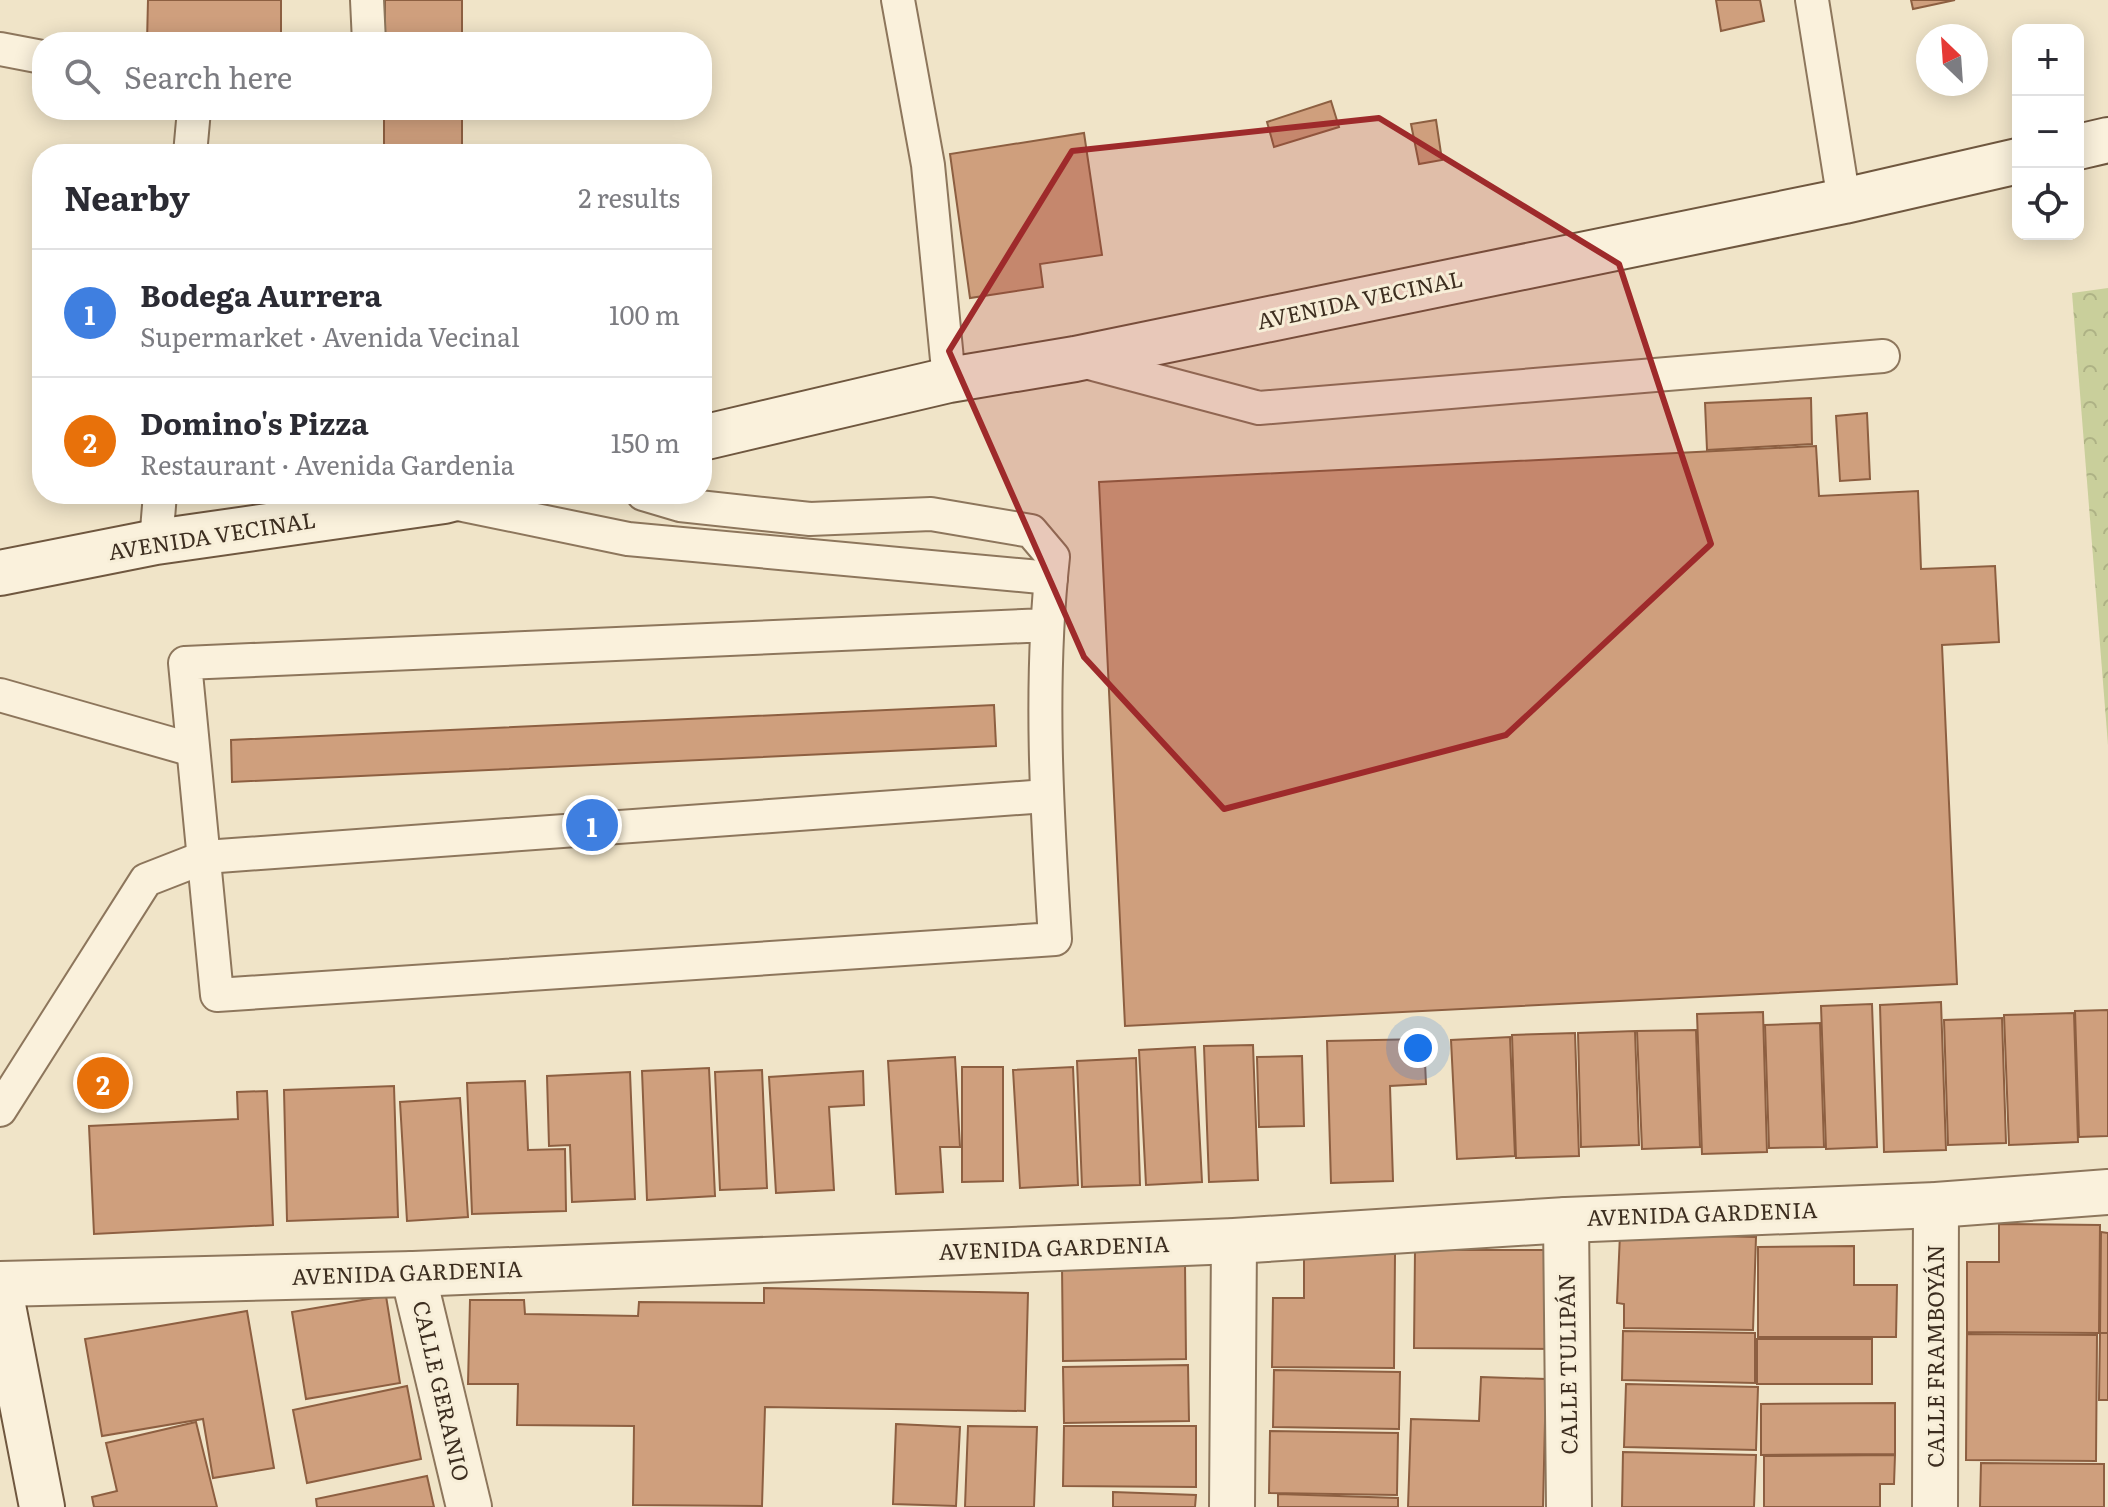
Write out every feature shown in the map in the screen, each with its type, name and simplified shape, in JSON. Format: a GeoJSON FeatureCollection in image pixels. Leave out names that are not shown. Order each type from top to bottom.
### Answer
{"type":"FeatureCollection","features":[{"type":"Feature","properties":{"kind":"street"},"geometry":{"type":"LineString","coordinates":[[2084,146],[2108,140]]}},
{"type":"Feature","properties":{"kind":"street","name":"AVENIDA VECINAL"},"geometry":{"type":"LineString","coordinates":[[712,436],[949,380],[1075,359],[1844,201],[2012,162]]}},
{"type":"Feature","properties":{"kind":"street","name":"AVENIDA VECINAL"},"geometry":{"type":"LineString","coordinates":[[0,573],[156,542],[417,504]]}},
{"type":"Feature","properties":{"kind":"street","name":"AVENIDA GARDENIA"},"geometry":{"type":"LineString","coordinates":[[0,1287],[1234,1241],[1566,1220],[1936,1205],[2108,1192]]}},
{"type":"Feature","properties":{"kind":"street","name":"CALLE FRAMBOYÁN"},"geometry":{"type":"LineString","coordinates":[[1935,1507],[1936,1205]]}},
{"type":"Feature","properties":{"kind":"street","name":"CALLE TULIPÁN"},"geometry":{"type":"LineString","coordinates":[[1566,1220],[1569,1507]]}},
{"type":"Feature","properties":{"kind":"street"},"geometry":{"type":"LineString","coordinates":[[1232,1507],[1234,1241]]}},
{"type":"Feature","properties":{"kind":"street","name":"CALLE GERANIO"},"geometry":{"type":"LineString","coordinates":[[413,1274],[469,1507]]}},
{"type":"Feature","properties":{"kind":"street"},"geometry":{"type":"LineString","coordinates":[[0,1287],[42,1507]]}},
{"type":"Feature","properties":{"kind":"lane"},"geometry":{"type":"LineString","coordinates":[[367,0],[369,32]]}},
{"type":"Feature","properties":{"kind":"lane"},"geometry":{"type":"LineString","coordinates":[[898,0],[928,165],[949,380]]}},
{"type":"Feature","properties":{"kind":"lane"},"geometry":{"type":"LineString","coordinates":[[1812,0],[1844,201]]}},
{"type":"Feature","properties":{"kind":"lane"},"geometry":{"type":"LineString","coordinates":[[0,49],[32,55]]}},
{"type":"Feature","properties":{"kind":"lane"},"geometry":{"type":"LineString","coordinates":[[191,144],[193,120]]}},
{"type":"Feature","properties":{"kind":"lane"},"geometry":{"type":"LineString","coordinates":[[1075,359],[1259,408],[1883,356]]}},
{"type":"Feature","properties":{"kind":"lane"},"geometry":{"type":"LineString","coordinates":[[156,542],[159,504]]}},
{"type":"Feature","properties":{"kind":"lane"},"geometry":{"type":"LineString","coordinates":[[483,504],[628,539],[1051,578]]}},
{"type":"Feature","properties":{"kind":"lane"},"geometry":{"type":"LineString","coordinates":[[677,504],[810,519],[931,514],[1031,531],[1053,557],[1047,625],[1046,796],[1055,939],[217,995],[185,663],[1047,625]]}},
{"type":"Feature","properties":{"kind":"lane"},"geometry":{"type":"LineString","coordinates":[[0,695],[193,750]]}},
{"type":"Feature","properties":{"kind":"lane"},"geometry":{"type":"LineString","coordinates":[[0,1110],[146,880],[205,857],[1046,796]]}},
{"type":"Feature","properties":{"kind":"highlighted area"},"geometry":{"type":"Polygon","coordinates":[[[1379,118],[1619,264],[1711,544],[1506,735],[1224,809],[1084,657],[949,351],[1072,151],[1379,118]]]}},
{"type":"Feature","properties":{"kind":"green space"},"geometry":{"type":"Polygon","coordinates":[[[2108,288],[2108,745],[2072,293],[2108,288]]]}},
{"type":"Feature","properties":{"kind":"building"},"geometry":{"type":"Polygon","coordinates":[[[148,0],[281,0],[281,32],[147,32],[148,0]]]}},
{"type":"Feature","properties":{"kind":"building"},"geometry":{"type":"Polygon","coordinates":[[[385,0],[462,0],[462,32],[385,32],[385,0]]]}},
{"type":"Feature","properties":{"kind":"building"},"geometry":{"type":"Polygon","coordinates":[[[1716,0],[1760,0],[1764,21],[1721,31],[1716,0]]]}},
{"type":"Feature","properties":{"kind":"building"},"geometry":{"type":"Polygon","coordinates":[[[1911,0],[1955,0],[1913,9],[1911,0]]]}},
{"type":"Feature","properties":{"kind":"building"},"geometry":{"type":"Polygon","coordinates":[[[1331,101],[1339,127],[1274,147],[1267,122],[1331,101]]]}},
{"type":"Feature","properties":{"kind":"building"},"geometry":{"type":"Polygon","coordinates":[[[384,120],[462,120],[462,144],[384,144],[384,120]]]}},
{"type":"Feature","properties":{"kind":"building"},"geometry":{"type":"Polygon","coordinates":[[[1436,120],[1442,160],[1419,164],[1411,124],[1436,120]]]}},
{"type":"Feature","properties":{"kind":"building"},"geometry":{"type":"Polygon","coordinates":[[[1084,133],[1102,255],[1040,264],[1043,287],[970,298],[950,154],[1084,133]]]}},
{"type":"Feature","properties":{"kind":"building"},"geometry":{"type":"Polygon","coordinates":[[[1811,398],[1812,444],[1707,450],[1705,403],[1811,398]]]}},
{"type":"Feature","properties":{"kind":"building"},"geometry":{"type":"Polygon","coordinates":[[[1867,413],[1870,479],[1840,481],[1836,416],[1867,413]]]}},
{"type":"Feature","properties":{"kind":"building"},"geometry":{"type":"Polygon","coordinates":[[[1816,446],[1819,496],[1918,491],[1921,569],[1995,566],[1999,642],[1942,645],[1957,984],[1125,1026],[1099,482],[1816,446]]]}},
{"type":"Feature","properties":{"kind":"building"},"geometry":{"type":"Polygon","coordinates":[[[994,705],[996,746],[232,782],[231,740],[994,705]]]}},
{"type":"Feature","properties":{"kind":"building"},"geometry":{"type":"Polygon","coordinates":[[[1941,1002],[1946,1150],[1884,1152],[1880,1005],[1941,1002]]]}},
{"type":"Feature","properties":{"kind":"building"},"geometry":{"type":"Polygon","coordinates":[[[1872,1004],[1877,1147],[1826,1149],[1821,1006],[1872,1004]]]}},
{"type":"Feature","properties":{"kind":"building"},"geometry":{"type":"Polygon","coordinates":[[[2108,1010],[2108,1136],[2079,1137],[2075,1011],[2108,1010]]]}},
{"type":"Feature","properties":{"kind":"building"},"geometry":{"type":"Polygon","coordinates":[[[1763,1012],[1767,1152],[1702,1154],[1697,1014],[1763,1012]]]}},
{"type":"Feature","properties":{"kind":"building"},"geometry":{"type":"Polygon","coordinates":[[[2074,1013],[2078,1142],[2009,1145],[2004,1015],[2074,1013]]]}},
{"type":"Feature","properties":{"kind":"building"},"geometry":{"type":"Polygon","coordinates":[[[2002,1018],[2006,1143],[1948,1145],[1944,1020],[2002,1018]]]}},
{"type":"Feature","properties":{"kind":"building"},"geometry":{"type":"Polygon","coordinates":[[[1820,1023],[1824,1147],[1769,1148],[1765,1025],[1820,1023]]]}},
{"type":"Feature","properties":{"kind":"building"},"geometry":{"type":"Polygon","coordinates":[[[1696,1030],[1700,1147],[1642,1149],[1637,1031],[1696,1030]]]}},
{"type":"Feature","properties":{"kind":"building"},"geometry":{"type":"Polygon","coordinates":[[[1635,1031],[1639,1145],[1581,1147],[1578,1033],[1635,1031]]]}},
{"type":"Feature","properties":{"kind":"building"},"geometry":{"type":"Polygon","coordinates":[[[1575,1033],[1579,1156],[1516,1158],[1512,1035],[1575,1033]]]}},
{"type":"Feature","properties":{"kind":"building"},"geometry":{"type":"Polygon","coordinates":[[[1510,1037],[1515,1156],[1457,1159],[1451,1040],[1510,1037]]]}},
{"type":"Feature","properties":{"kind":"building"},"geometry":{"type":"Polygon","coordinates":[[[1424,1039],[1426,1084],[1390,1086],[1393,1181],[1331,1183],[1327,1041],[1424,1039]]]}},
{"type":"Feature","properties":{"kind":"building"},"geometry":{"type":"Polygon","coordinates":[[[1253,1045],[1258,1180],[1209,1182],[1204,1046],[1253,1045]]]}},
{"type":"Feature","properties":{"kind":"building"},"geometry":{"type":"Polygon","coordinates":[[[1195,1047],[1202,1182],[1146,1185],[1139,1050],[1195,1047]]]}},
{"type":"Feature","properties":{"kind":"building"},"geometry":{"type":"Polygon","coordinates":[[[1302,1056],[1304,1126],[1259,1127],[1257,1057],[1302,1056]]]}},
{"type":"Feature","properties":{"kind":"building"},"geometry":{"type":"Polygon","coordinates":[[[955,1057],[960,1147],[940,1147],[943,1192],[896,1194],[888,1061],[955,1057]]]}},
{"type":"Feature","properties":{"kind":"building"},"geometry":{"type":"Polygon","coordinates":[[[1136,1058],[1140,1185],[1082,1187],[1077,1061],[1136,1058]]]}},
{"type":"Feature","properties":{"kind":"building"},"geometry":{"type":"Polygon","coordinates":[[[962,1067],[1003,1067],[1003,1181],[962,1182],[962,1067]]]}},
{"type":"Feature","properties":{"kind":"building"},"geometry":{"type":"Polygon","coordinates":[[[1073,1067],[1078,1185],[1020,1188],[1013,1070],[1073,1067]]]}},
{"type":"Feature","properties":{"kind":"building"},"geometry":{"type":"Polygon","coordinates":[[[709,1068],[715,1196],[647,1200],[642,1071],[709,1068]]]}},
{"type":"Feature","properties":{"kind":"building"},"geometry":{"type":"Polygon","coordinates":[[[762,1070],[767,1188],[720,1190],[715,1072],[762,1070]]]}},
{"type":"Feature","properties":{"kind":"building"},"geometry":{"type":"Polygon","coordinates":[[[863,1071],[864,1105],[829,1107],[834,1190],[776,1193],[769,1077],[863,1071]]]}},
{"type":"Feature","properties":{"kind":"building"},"geometry":{"type":"Polygon","coordinates":[[[630,1072],[635,1199],[572,1202],[570,1145],[549,1146],[547,1076],[630,1072]]]}},
{"type":"Feature","properties":{"kind":"building"},"geometry":{"type":"Polygon","coordinates":[[[525,1081],[528,1150],[565,1149],[566,1211],[472,1214],[467,1083],[525,1081]]]}},
{"type":"Feature","properties":{"kind":"building"},"geometry":{"type":"Polygon","coordinates":[[[394,1086],[398,1217],[287,1221],[284,1090],[394,1086]]]}},
{"type":"Feature","properties":{"kind":"building"},"geometry":{"type":"Polygon","coordinates":[[[267,1091],[273,1225],[94,1234],[89,1126],[238,1119],[237,1092],[267,1091]]]}},
{"type":"Feature","properties":{"kind":"building"},"geometry":{"type":"Polygon","coordinates":[[[460,1098],[468,1217],[407,1221],[400,1102],[460,1098]]]}},
{"type":"Feature","properties":{"kind":"building"},"geometry":{"type":"Polygon","coordinates":[[[1999,1224],[2100,1225],[2099,1333],[1967,1332],[1967,1262],[1999,1262],[1999,1224]]]}},
{"type":"Feature","properties":{"kind":"building"},"geometry":{"type":"Polygon","coordinates":[[[2101,1232],[2108,1233],[2108,1333],[2100,1333],[2101,1232]]]}},
{"type":"Feature","properties":{"kind":"building"},"geometry":{"type":"Polygon","coordinates":[[[1620,1234],[1756,1237],[1753,1330],[1624,1328],[1624,1304],[1617,1303],[1620,1234]]]}},
{"type":"Feature","properties":{"kind":"building"},"geometry":{"type":"Polygon","coordinates":[[[1854,1246],[1854,1285],[1897,1285],[1896,1337],[1758,1337],[1758,1247],[1854,1246]]]}},
{"type":"Feature","properties":{"kind":"building"},"geometry":{"type":"Polygon","coordinates":[[[1415,1250],[1558,1250],[1557,1349],[1414,1348],[1415,1250]]]}},
{"type":"Feature","properties":{"kind":"building"},"geometry":{"type":"Polygon","coordinates":[[[1304,1254],[1395,1254],[1394,1368],[1272,1367],[1273,1298],[1304,1298],[1304,1254]]]}},
{"type":"Feature","properties":{"kind":"building"},"geometry":{"type":"Polygon","coordinates":[[[1185,1263],[1186,1359],[1063,1361],[1062,1265],[1185,1263]]]}},
{"type":"Feature","properties":{"kind":"building"},"geometry":{"type":"Polygon","coordinates":[[[764,1288],[1028,1293],[1025,1411],[765,1407],[762,1506],[633,1505],[634,1426],[517,1425],[518,1384],[468,1384],[470,1300],[524,1300],[525,1314],[638,1316],[639,1302],[764,1303],[764,1288]]]}},
{"type":"Feature","properties":{"kind":"building"},"geometry":{"type":"Polygon","coordinates":[[[386,1296],[400,1383],[306,1399],[292,1312],[386,1296]]]}},
{"type":"Feature","properties":{"kind":"building"},"geometry":{"type":"Polygon","coordinates":[[[247,1311],[274,1468],[213,1478],[203,1419],[102,1436],[85,1339],[247,1311]]]}},
{"type":"Feature","properties":{"kind":"building"},"geometry":{"type":"Polygon","coordinates":[[[1623,1331],[1755,1333],[1755,1383],[1622,1380],[1623,1331]]]}},
{"type":"Feature","properties":{"kind":"building"},"geometry":{"type":"Polygon","coordinates":[[[2100,1333],[2108,1333],[2108,1400],[2099,1400],[2100,1333]]]}},
{"type":"Feature","properties":{"kind":"building"},"geometry":{"type":"Polygon","coordinates":[[[1967,1334],[2097,1335],[2096,1461],[1966,1460],[1967,1334]]]}},
{"type":"Feature","properties":{"kind":"building"},"geometry":{"type":"Polygon","coordinates":[[[1757,1339],[1872,1339],[1872,1384],[1757,1384],[1757,1339]]]}},
{"type":"Feature","properties":{"kind":"building"},"geometry":{"type":"Polygon","coordinates":[[[1188,1365],[1189,1421],[1064,1423],[1063,1367],[1188,1365]]]}},
{"type":"Feature","properties":{"kind":"building"},"geometry":{"type":"Polygon","coordinates":[[[1274,1370],[1400,1372],[1399,1429],[1273,1427],[1274,1370]]]}},
{"type":"Feature","properties":{"kind":"building"},"geometry":{"type":"Polygon","coordinates":[[[1481,1377],[1546,1379],[1543,1507],[1408,1507],[1411,1419],[1479,1421],[1481,1377]]]}},
{"type":"Feature","properties":{"kind":"building"},"geometry":{"type":"Polygon","coordinates":[[[1626,1384],[1758,1387],[1756,1450],[1624,1447],[1626,1384]]]}},
{"type":"Feature","properties":{"kind":"building"},"geometry":{"type":"Polygon","coordinates":[[[407,1386],[421,1459],[307,1483],[293,1410],[407,1386]]]}},
{"type":"Feature","properties":{"kind":"building"},"geometry":{"type":"Polygon","coordinates":[[[1895,1403],[1895,1454],[1761,1455],[1761,1404],[1895,1403]]]}},
{"type":"Feature","properties":{"kind":"building"},"geometry":{"type":"Polygon","coordinates":[[[196,1422],[217,1507],[94,1507],[92,1497],[117,1491],[106,1443],[196,1422]]]}},
{"type":"Feature","properties":{"kind":"building"},"geometry":{"type":"Polygon","coordinates":[[[896,1424],[960,1427],[956,1506],[893,1504],[896,1424]]]}},
{"type":"Feature","properties":{"kind":"building"},"geometry":{"type":"Polygon","coordinates":[[[968,1426],[1037,1427],[1034,1507],[965,1507],[968,1426]]]}},
{"type":"Feature","properties":{"kind":"building"},"geometry":{"type":"Polygon","coordinates":[[[1064,1426],[1196,1426],[1196,1487],[1063,1486],[1064,1426]]]}},
{"type":"Feature","properties":{"kind":"building"},"geometry":{"type":"Polygon","coordinates":[[[1270,1431],[1398,1433],[1397,1495],[1269,1493],[1270,1431]]]}},
{"type":"Feature","properties":{"kind":"building"},"geometry":{"type":"Polygon","coordinates":[[[1623,1452],[1756,1455],[1754,1507],[1622,1507],[1623,1452]]]}},
{"type":"Feature","properties":{"kind":"building"},"geometry":{"type":"Polygon","coordinates":[[[1895,1455],[1894,1484],[1880,1484],[1880,1507],[1764,1507],[1764,1456],[1895,1455]]]}},
{"type":"Feature","properties":{"kind":"building"},"geometry":{"type":"Polygon","coordinates":[[[1981,1463],[2104,1464],[2104,1507],[1980,1507],[1981,1463]]]}},
{"type":"Feature","properties":{"kind":"building"},"geometry":{"type":"Polygon","coordinates":[[[427,1476],[434,1507],[317,1507],[316,1499],[427,1476]]]}},
{"type":"Feature","properties":{"kind":"building"},"geometry":{"type":"Polygon","coordinates":[[[1113,1492],[1196,1495],[1195,1507],[1113,1507],[1113,1492]]]}},
{"type":"Feature","properties":{"kind":"building"},"geometry":{"type":"Polygon","coordinates":[[[1278,1494],[1398,1498],[1398,1507],[1278,1507],[1278,1494]]]}},
{"type":"Feature","properties":{"kind":"place","name":"Bodega Aurrera"},"geometry":{"type":"Point","coordinates":[592,825]}},
{"type":"Feature","properties":{"kind":"place","name":"Domino's Pizza"},"geometry":{"type":"Point","coordinates":[103,1083]}}]}
